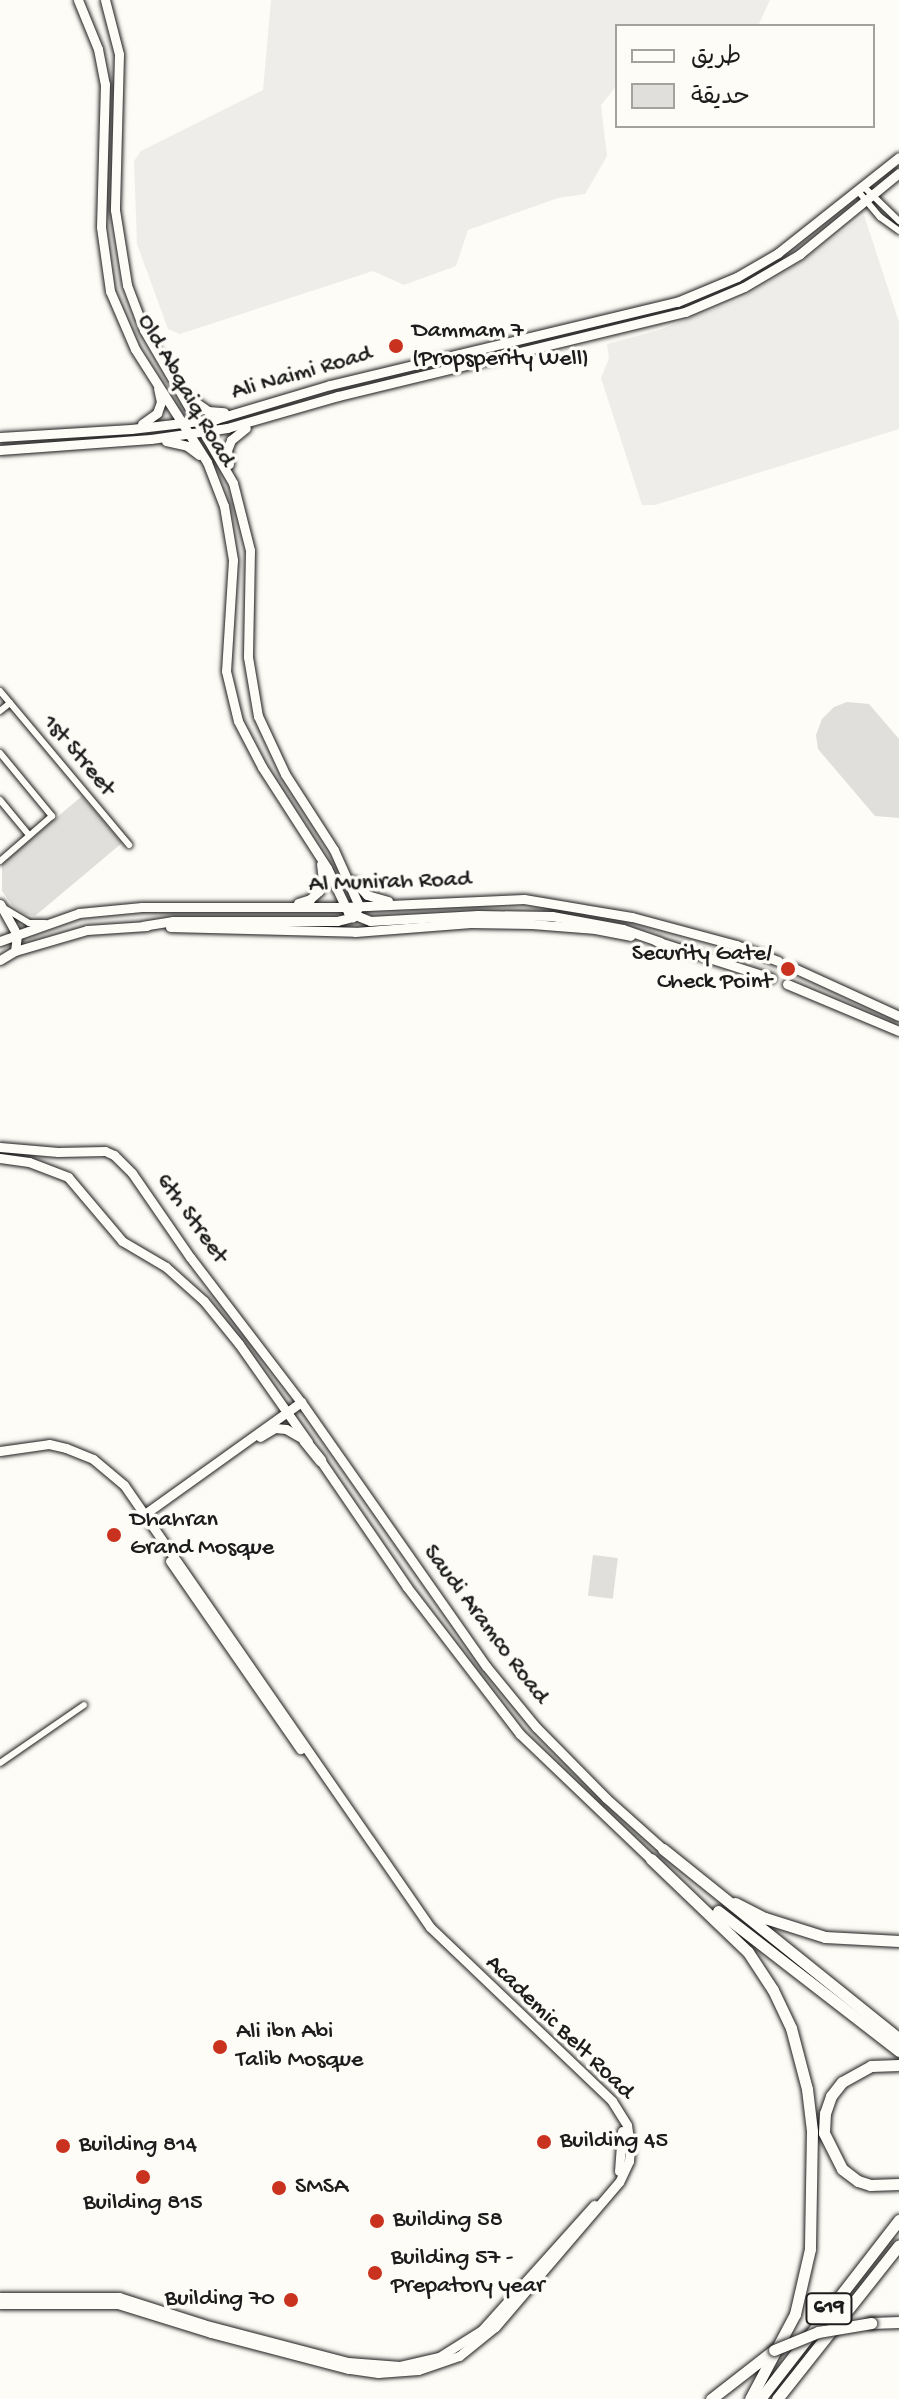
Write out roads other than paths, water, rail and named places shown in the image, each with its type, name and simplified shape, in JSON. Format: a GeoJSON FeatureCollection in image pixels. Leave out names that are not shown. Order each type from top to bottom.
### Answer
{"type":"FeatureCollection","features":[{"type":"Feature","properties":{"kind":"highway"},"geometry":{"type":"LineString","coordinates":[[304,1440],[320,1460]]}},
{"type":"Feature","properties":{"kind":"highway"},"geometry":{"type":"LineString","coordinates":[[663,1849],[899,2039]]}},
{"type":"Feature","properties":{"kind":"highway"},"geometry":{"type":"LineString","coordinates":[[651,1859],[899,2051]]}},
{"type":"Feature","properties":{"kind":"highway"},"geometry":{"type":"LineString","coordinates":[[651,1859],[748,1952],[773,1990],[791,2028],[807,2089],[812,2131],[813,2221],[806,2273],[795,2314],[750,2399]]}},
{"type":"Feature","properties":{"kind":"highway"},"geometry":{"type":"LineString","coordinates":[[700,1880],[735,1903],[798,1931],[825,1937],[899,1941]]}},
{"type":"Feature","properties":{"kind":"highway"},"geometry":{"type":"LineString","coordinates":[[899,2065],[871,2066],[842,2082],[831,2096],[825,2113],[824,2133],[842,2169],[858,2181],[870,2185],[899,2184]]}},
{"type":"Feature","properties":{"kind":"highway","name":"619"},"geometry":{"type":"LineString","coordinates":[[760,2399],[899,2220]]}},
{"type":"Feature","properties":{"kind":"highway","name":"619"},"geometry":{"type":"LineString","coordinates":[[777,2399],[899,2245]]}},
{"type":"Feature","properties":{"kind":"highway","name":"619"},"geometry":{"type":"LineString","coordinates":[[711,2399],[774,2350],[818,2332],[871,2323],[899,2322]]}},
{"type":"Feature","properties":{"kind":"main road","name":"Old Abqaiq Road"},"geometry":{"type":"LineString","coordinates":[[78,0],[92,30],[105,84],[101,227],[104,269],[120,320],[207,462],[224,506],[231,543],[226,657],[232,704],[252,752],[315,849],[345,907]]}},
{"type":"Feature","properties":{"kind":"main road","name":"Old Abqaiq Road"},"geometry":{"type":"LineString","coordinates":[[105,0],[116,36],[121,73],[115,210],[121,261],[144,330],[233,483],[250,550],[249,667],[258,716],[279,765],[334,850],[356,911]]}},
{"type":"Feature","properties":{"kind":"main road","name":"Ali Naimi Road"},"geometry":{"type":"LineString","coordinates":[[0,437],[131,429],[199,421],[247,411],[330,385],[677,302],[737,277],[778,253],[899,157]]}},
{"type":"Feature","properties":{"kind":"main road","name":"Ali Naimi Road"},"geometry":{"type":"LineString","coordinates":[[0,450],[206,432],[338,396],[685,312],[726,296],[782,265],[899,173]]}},
{"type":"Feature","properties":{"kind":"main road"},"geometry":{"type":"LineString","coordinates":[[131,429],[147,423],[157,413],[161,396],[156,381]]}},
{"type":"Feature","properties":{"kind":"main road"},"geometry":{"type":"LineString","coordinates":[[175,382],[197,406],[208,411],[247,411]]}},
{"type":"Feature","properties":{"kind":"main road"},"geometry":{"type":"LineString","coordinates":[[233,483],[227,456],[231,440],[238,432],[264,418]]}},
{"type":"Feature","properties":{"kind":"main road"},"geometry":{"type":"LineString","coordinates":[[151,439],[187,446],[207,462]]}},
{"type":"Feature","properties":{"kind":"main road"},"geometry":{"type":"LineString","coordinates":[[285,907],[310,899],[319,891],[323,875],[315,849]]}},
{"type":"Feature","properties":{"kind":"main road"},"geometry":{"type":"LineString","coordinates":[[334,850],[362,892],[374,899],[407,904]]}},
{"type":"Feature","properties":{"kind":"main road","name":"Al Munirah Road"},"geometry":{"type":"LineString","coordinates":[[0,942],[79,913],[142,907],[345,907],[356,911],[407,904],[524,899],[579,906],[724,942],[778,961]]}},
{"type":"Feature","properties":{"kind":"main road"},"geometry":{"type":"LineString","coordinates":[[0,903],[17,935],[15,951],[0,942]]}},
{"type":"Feature","properties":{"kind":"main road"},"geometry":{"type":"LineString","coordinates":[[143,926],[187,921],[337,921],[356,911],[370,921],[478,915],[552,916],[623,929],[660,942]]}},
{"type":"Feature","properties":{"kind":"main road","name":"Al Munirah Road"},"geometry":{"type":"LineString","coordinates":[[0,960],[15,951],[87,930],[143,926],[355,932],[471,923],[532,924],[595,929],[660,942],[771,978]]}},
{"type":"Feature","properties":{"kind":"main road"},"geometry":{"type":"LineString","coordinates":[[794,968],[899,1016]]}},
{"type":"Feature","properties":{"kind":"main road"},"geometry":{"type":"LineString","coordinates":[[787,984],[899,1031]]}},
{"type":"Feature","properties":{"kind":"main road","name":"6th Street"},"geometry":{"type":"LineString","coordinates":[[0,1147],[58,1152],[105,1151],[114,1155],[146,1190],[190,1257],[301,1402]]}},
{"type":"Feature","properties":{"kind":"main road","name":"6th Street"},"geometry":{"type":"LineString","coordinates":[[0,1158],[29,1162],[68,1177],[122,1241],[166,1267],[204,1301],[288,1412],[320,1460]]}},
{"type":"Feature","properties":{"kind":"main road"},"geometry":{"type":"LineString","coordinates":[[142,1516],[301,1402]]}},
{"type":"Feature","properties":{"kind":"main road","name":"Saudi Aramco Road"},"geometry":{"type":"LineString","coordinates":[[301,1402],[486,1666],[536,1727],[606,1798],[663,1849]]}},
{"type":"Feature","properties":{"kind":"main road"},"geometry":{"type":"LineString","coordinates":[[209,1467],[275,1428],[286,1429],[304,1440]]}},
{"type":"Feature","properties":{"kind":"main road","name":"Academic Belt Road"},"geometry":{"type":"LineString","coordinates":[[0,1454],[49,1444],[83,1454],[116,1476],[433,1938],[601,2097],[617,2117],[623,2132],[620,2170],[607,2191],[482,2330],[451,2352],[414,2364],[379,2367],[348,2362],[205,2325],[119,2297],[0,2297]]}},
{"type":"Feature","properties":{"kind":"main road","name":"Saudi Aramco Road"},"geometry":{"type":"LineString","coordinates":[[320,1460],[407,1587],[520,1734],[651,1859]]}},
{"type":"Feature","properties":{"kind":"main road","name":"Academic Belt Road"},"geometry":{"type":"LineString","coordinates":[[0,2304],[118,2304],[211,2333],[348,2369],[392,2374],[418,2370],[459,2356],[495,2327],[611,2193],[629,2161],[629,2136],[617,2107],[430,1927],[142,1516]]}},
{"type":"Feature","properties":{"kind":"street"},"geometry":{"type":"LineString","coordinates":[[861,189],[899,231]]}},
{"type":"Feature","properties":{"kind":"street"},"geometry":{"type":"LineString","coordinates":[[869,198],[899,221]]}},
{"type":"Feature","properties":{"kind":"street","name":"1st Street"},"geometry":{"type":"LineString","coordinates":[[1,696],[129,845]]}},
{"type":"Feature","properties":{"kind":"street"},"geometry":{"type":"LineString","coordinates":[[0,711],[10,703]]}},
{"type":"Feature","properties":{"kind":"street"},"geometry":{"type":"LineString","coordinates":[[0,753],[52,816],[0,862]]}},
{"type":"Feature","properties":{"kind":"street"},"geometry":{"type":"LineString","coordinates":[[0,800],[29,835]]}},
{"type":"Feature","properties":{"kind":"street"},"geometry":{"type":"LineString","coordinates":[[0,903],[29,923],[48,924]]}},
{"type":"Feature","properties":{"kind":"street"},"geometry":{"type":"LineString","coordinates":[[0,1763],[84,1705]]}},
{"type":"Feature","properties":{"kind":"place","name":"Dammam 7 (Propsperity Well)"},"geometry":{"type":"Point","coordinates":[396,346]}},
{"type":"Feature","properties":{"kind":"place","name":"Security Gate/ Check Point"},"geometry":{"type":"Point","coordinates":[788,969]}},
{"type":"Feature","properties":{"kind":"place","name":"Dhahran Grand Mosque"},"geometry":{"type":"Point","coordinates":[114,1535]}},
{"type":"Feature","properties":{"kind":"place","name":"Ali ibn Abi Talib Mosque"},"geometry":{"type":"Point","coordinates":[220,2047]}},
{"type":"Feature","properties":{"kind":"place","name":"Building 45"},"geometry":{"type":"Point","coordinates":[544,2142]}},
{"type":"Feature","properties":{"kind":"place","name":"Building 814"},"geometry":{"type":"Point","coordinates":[63,2146]}},
{"type":"Feature","properties":{"kind":"place","name":"Building 815"},"geometry":{"type":"Point","coordinates":[143,2177]}},
{"type":"Feature","properties":{"kind":"place","name":"SMSA"},"geometry":{"type":"Point","coordinates":[279,2188]}},
{"type":"Feature","properties":{"kind":"place","name":"Building 58"},"geometry":{"type":"Point","coordinates":[377,2221]}},
{"type":"Feature","properties":{"kind":"place","name":"Building 57 - Prepatory year"},"geometry":{"type":"Point","coordinates":[375,2273]}},
{"type":"Feature","properties":{"kind":"place","name":"Building 70"},"geometry":{"type":"Point","coordinates":[291,2300]}}]}
